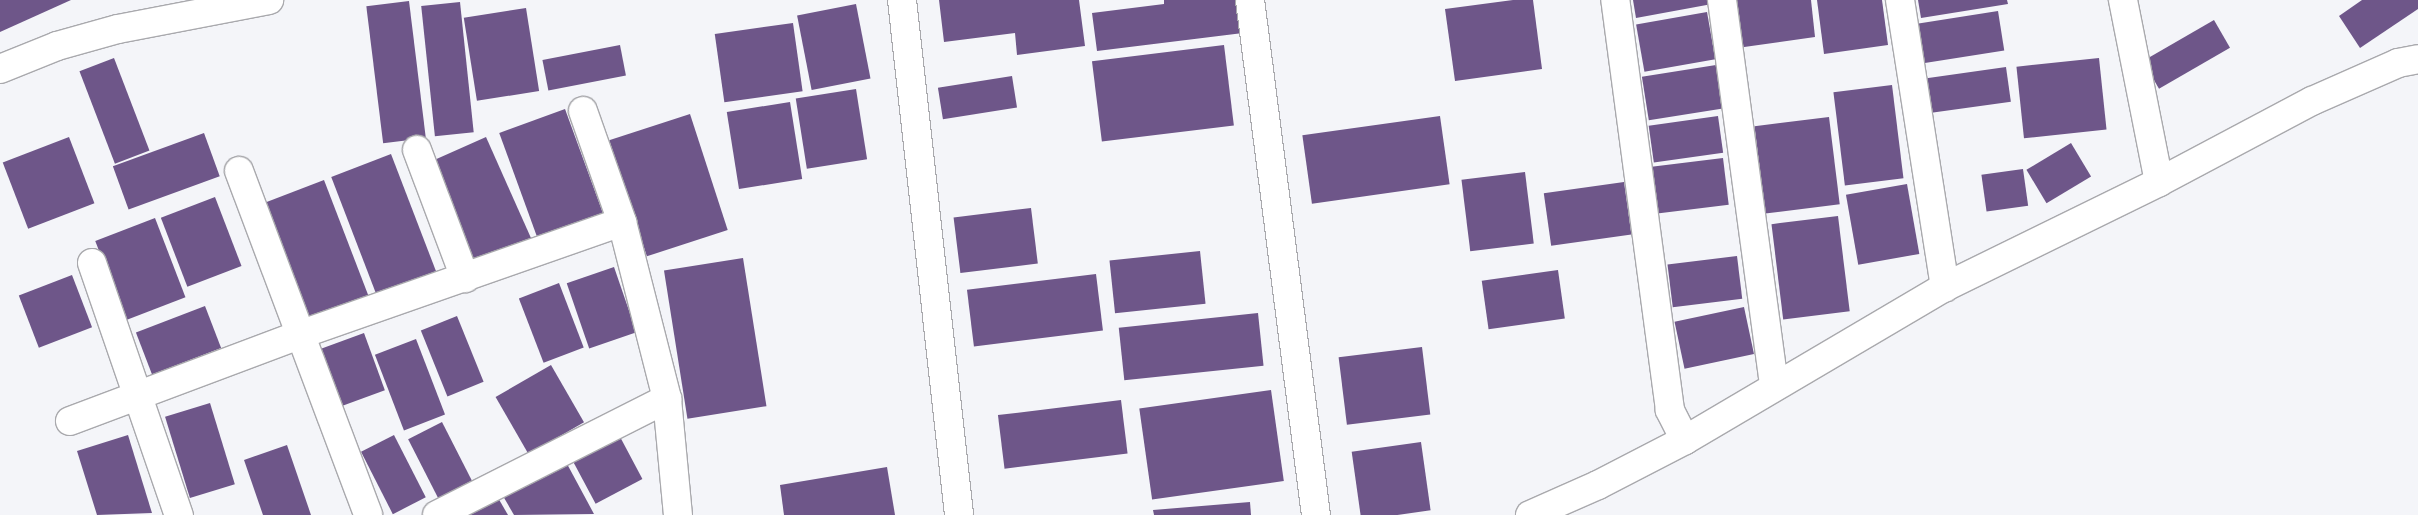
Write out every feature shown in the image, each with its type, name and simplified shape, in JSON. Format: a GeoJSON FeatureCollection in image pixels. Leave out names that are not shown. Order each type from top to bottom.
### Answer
{"type":"FeatureCollection","features":[{"type":"Feature","properties":{"kind":"street"},"geometry":{"type":"LineString","coordinates":[[0,69],[56,46],[118,29],[269,0]]}},
{"type":"Feature","properties":{"kind":"street"},"geometry":{"type":"LineString","coordinates":[[902,0],[959,515]]}},
{"type":"Feature","properties":{"kind":"street"},"geometry":{"type":"LineString","coordinates":[[1250,0],[1316,515]]}},
{"type":"Feature","properties":{"kind":"street"},"geometry":{"type":"LineString","coordinates":[[1615,0],[1670,410],[1685,440]]}},
{"type":"Feature","properties":{"kind":"street"},"geometry":{"type":"LineString","coordinates":[[1722,0],[1774,386]]}},
{"type":"Feature","properties":{"kind":"street"},"geometry":{"type":"LineString","coordinates":[[1900,0],[1945,287]]}},
{"type":"Feature","properties":{"kind":"street"},"geometry":{"type":"LineString","coordinates":[[2123,0],[2159,182]]}},
{"type":"Feature","properties":{"kind":"street"},"geometry":{"type":"LineString","coordinates":[[1530,515],[1685,440],[1945,287],[2159,182],[2312,101],[2398,63],[2418,59]]}},
{"type":"Feature","properties":{"kind":"street"},"geometry":{"type":"LineString","coordinates":[[583,111],[622,222],[667,399],[678,515]]}},
{"type":"Feature","properties":{"kind":"street"},"geometry":{"type":"LineString","coordinates":[[416,150],[465,278]]}},
{"type":"Feature","properties":{"kind":"street"},"geometry":{"type":"LineString","coordinates":[[239,171],[368,515]]}},
{"type":"Feature","properties":{"kind":"street"},"geometry":{"type":"LineString","coordinates":[[70,422],[299,335],[622,222]]}},
{"type":"Feature","properties":{"kind":"street"},"geometry":{"type":"LineString","coordinates":[[92,263],[139,395],[178,515]]}},
{"type":"Feature","properties":{"kind":"street"},"geometry":{"type":"LineString","coordinates":[[437,515],[667,399]]}},
{"type":"Feature","properties":{"kind":"building"},"geometry":{"type":"Polygon","coordinates":[[[0,0],[71,0],[0,32],[0,0]]]}},
{"type":"Feature","properties":{"kind":"building"},"geometry":{"type":"Polygon","coordinates":[[[939,0],[1079,0],[1085,46],[1017,55],[1015,33],[944,42],[939,0]]]}},
{"type":"Feature","properties":{"kind":"building"},"geometry":{"type":"Polygon","coordinates":[[[1164,0],[1239,0],[1243,33],[1097,51],[1092,13],[1164,4],[1164,0]]]}},
{"type":"Feature","properties":{"kind":"building"},"geometry":{"type":"Polygon","coordinates":[[[1513,0],[1533,0],[1542,69],[1455,81],[1445,9],[1513,0]]]}},
{"type":"Feature","properties":{"kind":"building"},"geometry":{"type":"Polygon","coordinates":[[[1633,0],[1711,0],[1712,4],[1636,18],[1633,0]]]}},
{"type":"Feature","properties":{"kind":"building"},"geometry":{"type":"Polygon","coordinates":[[[1731,0],[1811,0],[1815,37],[1737,48],[1731,0]]]}},
{"type":"Feature","properties":{"kind":"building"},"geometry":{"type":"Polygon","coordinates":[[[1817,0],[1882,0],[1888,45],[1824,54],[1817,0]]]}},
{"type":"Feature","properties":{"kind":"building"},"geometry":{"type":"Polygon","coordinates":[[[1918,0],[2007,0],[2008,4],[1921,18],[1918,0]]]}},
{"type":"Feature","properties":{"kind":"building"},"geometry":{"type":"Polygon","coordinates":[[[2362,0],[2418,0],[2418,9],[2360,48],[2339,16],[2362,0]]]}},
{"type":"Feature","properties":{"kind":"building"},"geometry":{"type":"Polygon","coordinates":[[[409,1],[426,138],[383,143],[366,6],[409,1]]]}},
{"type":"Feature","properties":{"kind":"building"},"geometry":{"type":"Polygon","coordinates":[[[460,2],[474,132],[435,136],[421,6],[460,2]]]}},
{"type":"Feature","properties":{"kind":"building"},"geometry":{"type":"Polygon","coordinates":[[[856,4],[871,79],[812,90],[797,15],[856,4]]]}},
{"type":"Feature","properties":{"kind":"building"},"geometry":{"type":"Polygon","coordinates":[[[526,8],[539,91],[477,101],[464,18],[526,8]]]}},
{"type":"Feature","properties":{"kind":"building"},"geometry":{"type":"Polygon","coordinates":[[[1998,11],[2004,51],[1923,63],[1917,24],[1998,11]]]}},
{"type":"Feature","properties":{"kind":"building"},"geometry":{"type":"Polygon","coordinates":[[[1707,12],[1715,59],[1644,72],[1636,25],[1707,12]]]}},
{"type":"Feature","properties":{"kind":"building"},"geometry":{"type":"Polygon","coordinates":[[[2214,20],[2230,48],[2159,89],[2143,61],[2214,20]]]}},
{"type":"Feature","properties":{"kind":"building"},"geometry":{"type":"Polygon","coordinates":[[[793,23],[803,91],[724,102],[715,34],[793,23]]]}},
{"type":"Feature","properties":{"kind":"building"},"geometry":{"type":"Polygon","coordinates":[[[620,45],[626,75],[548,91],[542,60],[620,45]]]}},
{"type":"Feature","properties":{"kind":"building"},"geometry":{"type":"Polygon","coordinates":[[[1224,45],[1234,125],[1102,142],[1092,61],[1224,45]]]}},
{"type":"Feature","properties":{"kind":"building"},"geometry":{"type":"Polygon","coordinates":[[[114,58],[149,150],[115,164],[79,71],[114,58]]]}},
{"type":"Feature","properties":{"kind":"building"},"geometry":{"type":"Polygon","coordinates":[[[2099,58],[2107,130],[2024,138],[2016,67],[2099,58]]]}},
{"type":"Feature","properties":{"kind":"building"},"geometry":{"type":"Polygon","coordinates":[[[1716,65],[1723,108],[1649,120],[1642,77],[1716,65]]]}},
{"type":"Feature","properties":{"kind":"building"},"geometry":{"type":"Polygon","coordinates":[[[2006,67],[2011,102],[1930,113],[1925,78],[2006,67]]]}},
{"type":"Feature","properties":{"kind":"building"},"geometry":{"type":"Polygon","coordinates":[[[1012,76],[1017,108],[943,119],[938,88],[1012,76]]]}},
{"type":"Feature","properties":{"kind":"building"},"geometry":{"type":"Polygon","coordinates":[[[1892,85],[1903,178],[1845,185],[1833,92],[1892,85]]]}},
{"type":"Feature","properties":{"kind":"building"},"geometry":{"type":"Polygon","coordinates":[[[856,89],[867,159],[807,169],[796,99],[856,89]]]}},
{"type":"Feature","properties":{"kind":"building"},"geometry":{"type":"Polygon","coordinates":[[[790,102],[802,179],[739,189],[727,112],[790,102]]]}},
{"type":"Feature","properties":{"kind":"building"},"geometry":{"type":"Polygon","coordinates":[[[565,109],[604,217],[539,241],[499,133],[565,109]]]}},
{"type":"Feature","properties":{"kind":"building"},"geometry":{"type":"Polygon","coordinates":[[[690,114],[728,230],[647,256],[609,140],[690,114]]]}},
{"type":"Feature","properties":{"kind":"building"},"geometry":{"type":"Polygon","coordinates":[[[1440,116],[1450,184],[1312,204],[1302,135],[1440,116]]]}},
{"type":"Feature","properties":{"kind":"building"},"geometry":{"type":"Polygon","coordinates":[[[1718,116],[1723,153],[1654,162],[1649,126],[1718,116]]]}},
{"type":"Feature","properties":{"kind":"building"},"geometry":{"type":"Polygon","coordinates":[[[1829,117],[1840,204],[1765,213],[1755,126],[1829,117]]]}},
{"type":"Feature","properties":{"kind":"building"},"geometry":{"type":"Polygon","coordinates":[[[204,133],[220,176],[129,209],[113,166],[204,133]]]}},
{"type":"Feature","properties":{"kind":"building"},"geometry":{"type":"Polygon","coordinates":[[[69,137],[94,203],[28,229],[3,162],[69,137]]]}},
{"type":"Feature","properties":{"kind":"building"},"geometry":{"type":"Polygon","coordinates":[[[486,137],[533,242],[474,268],[428,163],[486,137]]]}},
{"type":"Feature","properties":{"kind":"building"},"geometry":{"type":"Polygon","coordinates":[[[2071,143],[2091,176],[2047,203],[2026,170],[2071,143]]]}},
{"type":"Feature","properties":{"kind":"building"},"geometry":{"type":"Polygon","coordinates":[[[391,154],[438,276],[378,299],[331,177],[391,154]]]}},
{"type":"Feature","properties":{"kind":"building"},"geometry":{"type":"Polygon","coordinates":[[[1723,158],[1729,205],[1655,214],[1650,167],[1723,158]]]}},
{"type":"Feature","properties":{"kind":"building"},"geometry":{"type":"Polygon","coordinates":[[[2023,169],[2028,206],[1987,211],[1981,175],[2023,169]]]}},
{"type":"Feature","properties":{"kind":"building"},"geometry":{"type":"Polygon","coordinates":[[[1525,172],[1534,243],[1470,251],[1461,180],[1525,172]]]}},
{"type":"Feature","properties":{"kind":"building"},"geometry":{"type":"Polygon","coordinates":[[[324,180],[371,303],[309,327],[261,204],[324,180]]]}},
{"type":"Feature","properties":{"kind":"building"},"geometry":{"type":"Polygon","coordinates":[[[1624,182],[1631,234],[1551,246],[1544,193],[1624,182]]]}},
{"type":"Feature","properties":{"kind":"building"},"geometry":{"type":"Polygon","coordinates":[[[1907,184],[1919,254],[1858,265],[1846,195],[1907,184]]]}},
{"type":"Feature","properties":{"kind":"building"},"geometry":{"type":"Polygon","coordinates":[[[215,197],[242,266],[187,287],[161,218],[215,197]]]}},
{"type":"Feature","properties":{"kind":"building"},"geometry":{"type":"Polygon","coordinates":[[[1031,208],[1038,264],[960,273],[954,218],[1031,208]]]}},
{"type":"Feature","properties":{"kind":"building"},"geometry":{"type":"Polygon","coordinates":[[[1838,216],[1850,311],[1783,319],[1771,224],[1838,216]]]}},
{"type":"Feature","properties":{"kind":"building"},"geometry":{"type":"Polygon","coordinates":[[[155,218],[185,297],[126,320],[95,241],[155,218]]]}},
{"type":"Feature","properties":{"kind":"building"},"geometry":{"type":"Polygon","coordinates":[[[1200,251],[1206,304],[1115,313],[1109,261],[1200,251]]]}},
{"type":"Feature","properties":{"kind":"building"},"geometry":{"type":"Polygon","coordinates":[[[1737,256],[1742,299],[1673,307],[1668,265],[1737,256]]]}},
{"type":"Feature","properties":{"kind":"building"},"geometry":{"type":"Polygon","coordinates":[[[743,258],[766,406],[687,419],[664,271],[743,258]]]}},
{"type":"Feature","properties":{"kind":"building"},"geometry":{"type":"Polygon","coordinates":[[[614,267],[636,332],[589,349],[567,283],[614,267]]]}},
{"type":"Feature","properties":{"kind":"building"},"geometry":{"type":"Polygon","coordinates":[[[1558,270],[1565,319],[1489,329],[1482,281],[1558,270]]]}},
{"type":"Feature","properties":{"kind":"building"},"geometry":{"type":"Polygon","coordinates":[[[1096,274],[1103,331],[974,346],[967,290],[1096,274]]]}},
{"type":"Feature","properties":{"kind":"building"},"geometry":{"type":"Polygon","coordinates":[[[72,275],[92,327],[39,348],[19,295],[72,275]]]}},
{"type":"Feature","properties":{"kind":"building"},"geometry":{"type":"Polygon","coordinates":[[[559,283],[584,347],[544,363],[519,298],[559,283]]]}},
{"type":"Feature","properties":{"kind":"building"},"geometry":{"type":"Polygon","coordinates":[[[205,306],[221,348],[152,375],[136,333],[205,306]]]}},
{"type":"Feature","properties":{"kind":"building"},"geometry":{"type":"Polygon","coordinates":[[[1744,307],[1754,354],[1685,369],[1675,322],[1744,307]]]}},
{"type":"Feature","properties":{"kind":"building"},"geometry":{"type":"Polygon","coordinates":[[[1258,313],[1264,366],[1124,380],[1119,328],[1258,313]]]}},
{"type":"Feature","properties":{"kind":"building"},"geometry":{"type":"Polygon","coordinates":[[[457,316],[484,382],[447,396],[421,331],[457,316]]]}},
{"type":"Feature","properties":{"kind":"building"},"geometry":{"type":"Polygon","coordinates":[[[364,333],[385,390],[335,408],[314,351],[364,333]]]}},
{"type":"Feature","properties":{"kind":"building"},"geometry":{"type":"Polygon","coordinates":[[[416,339],[445,415],[404,430],[375,355],[416,339]]]}},
{"type":"Feature","properties":{"kind":"building"},"geometry":{"type":"Polygon","coordinates":[[[1422,347],[1430,414],[1347,425],[1339,357],[1422,347]]]}},
{"type":"Feature","properties":{"kind":"building"},"geometry":{"type":"Polygon","coordinates":[[[551,365],[584,422],[529,454],[496,397],[551,365]]]}},
{"type":"Feature","properties":{"kind":"building"},"geometry":{"type":"Polygon","coordinates":[[[1271,390],[1284,481],[1152,500],[1139,409],[1271,390]]]}},
{"type":"Feature","properties":{"kind":"building"},"geometry":{"type":"Polygon","coordinates":[[[1121,400],[1128,454],[1005,469],[998,415],[1121,400]]]}},
{"type":"Feature","properties":{"kind":"building"},"geometry":{"type":"Polygon","coordinates":[[[210,403],[235,484],[190,498],[165,417],[210,403]]]}},
{"type":"Feature","properties":{"kind":"building"},"geometry":{"type":"Polygon","coordinates":[[[442,422],[472,481],[438,498],[408,439],[442,422]]]}},
{"type":"Feature","properties":{"kind":"building"},"geometry":{"type":"Polygon","coordinates":[[[618,433],[642,479],[596,504],[571,458],[618,433]]]}},
{"type":"Feature","properties":{"kind":"building"},"geometry":{"type":"Polygon","coordinates":[[[128,435],[152,513],[97,515],[77,451],[128,435]]]}},
{"type":"Feature","properties":{"kind":"building"},"geometry":{"type":"Polygon","coordinates":[[[394,435],[426,497],[393,514],[361,452],[394,435]]]}},
{"type":"Feature","properties":{"kind":"building"},"geometry":{"type":"Polygon","coordinates":[[[1421,442],[1431,510],[1397,515],[1361,515],[1352,452],[1421,442]]]}},
{"type":"Feature","properties":{"kind":"building"},"geometry":{"type":"Polygon","coordinates":[[[287,445],[311,515],[263,515],[244,460],[287,445]]]}},
{"type":"Feature","properties":{"kind":"building"},"geometry":{"type":"Polygon","coordinates":[[[566,462],[594,514],[514,515],[503,496],[566,462]]]}},
{"type":"Feature","properties":{"kind":"building"},"geometry":{"type":"Polygon","coordinates":[[[887,467],[895,515],[784,515],[780,485],[887,467]]]}},
{"type":"Feature","properties":{"kind":"building"},"geometry":{"type":"Polygon","coordinates":[[[497,496],[508,515],[461,515],[497,496]]]}},
{"type":"Feature","properties":{"kind":"building"},"geometry":{"type":"Polygon","coordinates":[[[1250,502],[1251,515],[1154,515],[1153,510],[1250,502]]]}}]}
